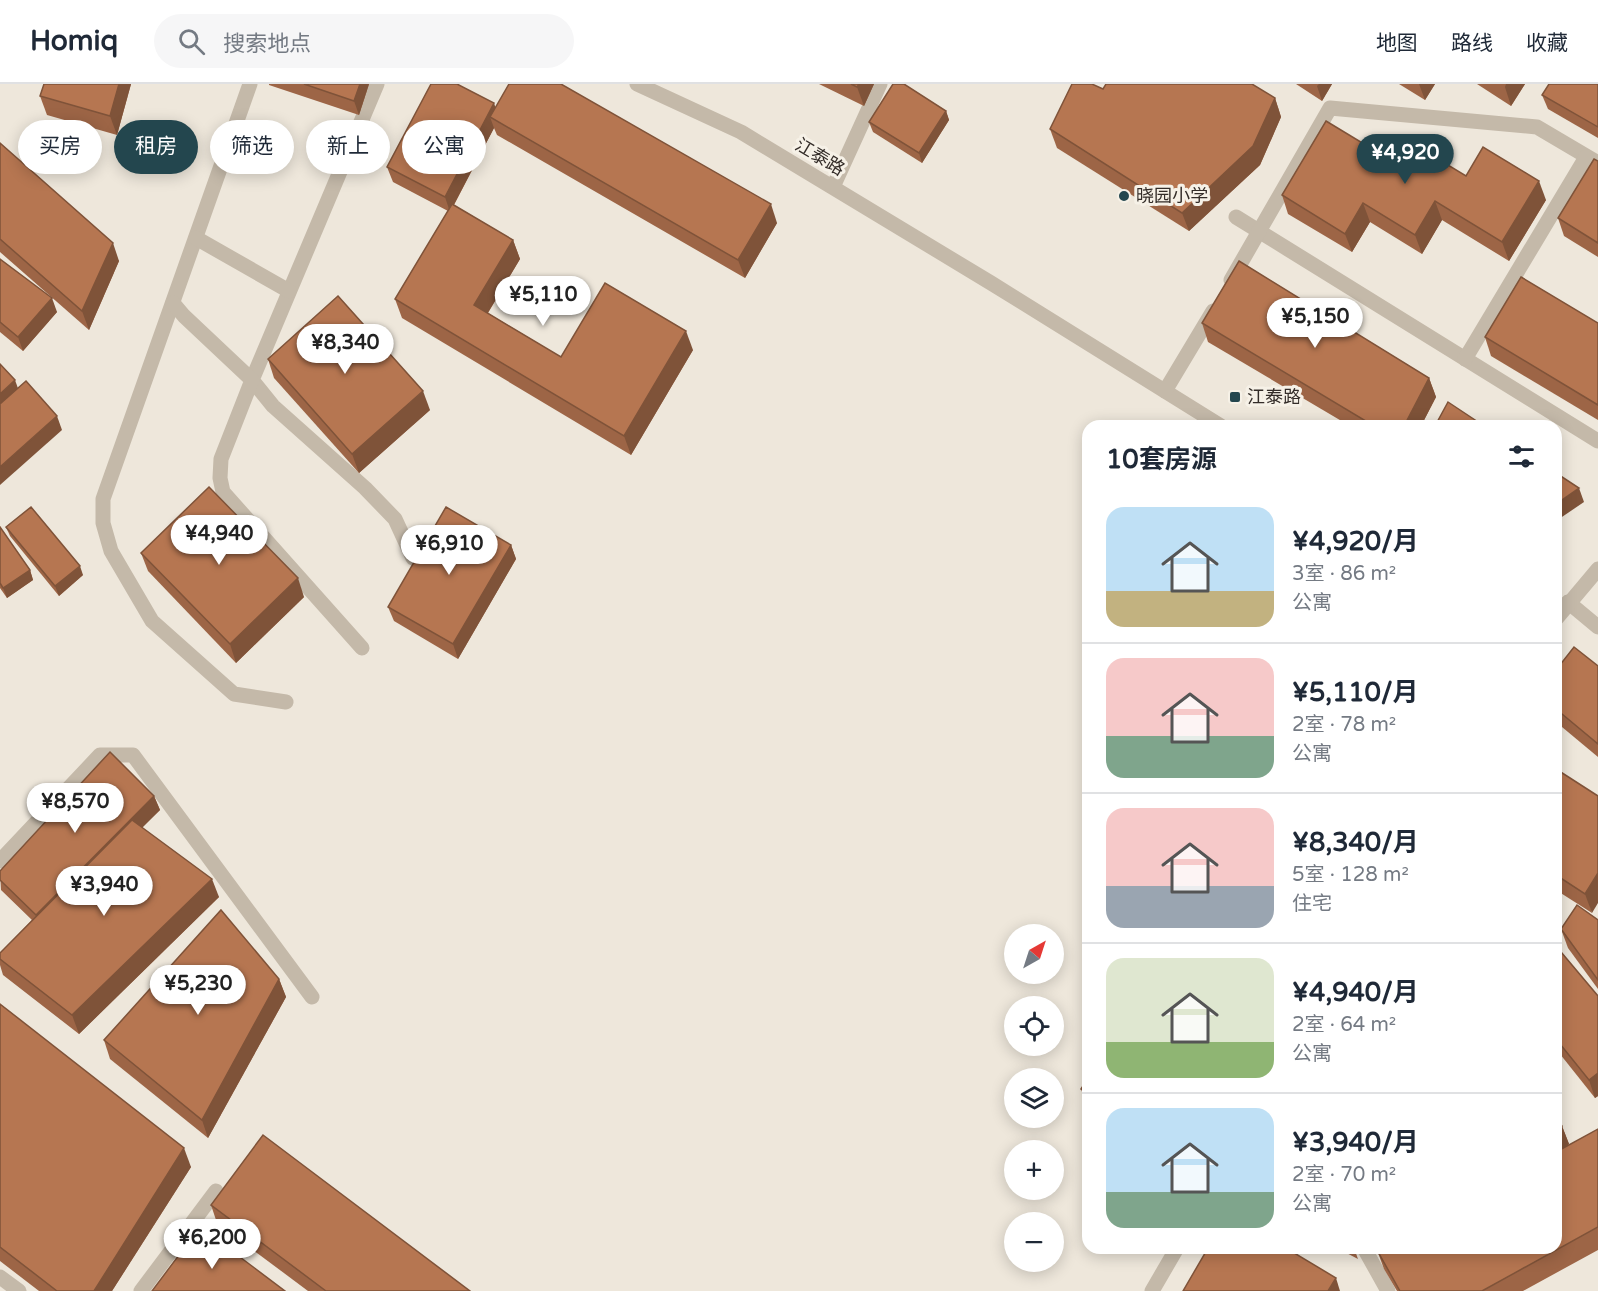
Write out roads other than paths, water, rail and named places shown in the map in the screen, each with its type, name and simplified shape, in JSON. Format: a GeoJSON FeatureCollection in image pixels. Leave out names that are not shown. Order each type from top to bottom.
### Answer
{"type":"FeatureCollection","features":[{"type":"Feature","properties":{"kind":"street"},"geometry":{"type":"LineString","coordinates":[[250,84],[103,500],[103,523],[111,551],[152,621],[234,694],[286,702]]}},
{"type":"Feature","properties":{"kind":"street"},"geometry":{"type":"LineString","coordinates":[[362,648],[223,492],[220,478],[221,459],[252,380],[377,84]]}},
{"type":"Feature","properties":{"kind":"street","name":"江泰路"},"geometry":{"type":"LineString","coordinates":[[637,84],[741,132],[1211,420]]}},
{"type":"Feature","properties":{"kind":"street"},"geometry":{"type":"LineString","coordinates":[[832,187],[880,84]]}},
{"type":"Feature","properties":{"kind":"street"},"geometry":{"type":"LineString","coordinates":[[1165,391],[1260,232],[1330,108],[1537,127],[1592,160],[1465,359]]}},
{"type":"Feature","properties":{"kind":"street"},"geometry":{"type":"LineString","coordinates":[[1236,218],[1598,441]]}},
{"type":"Feature","properties":{"kind":"street"},"geometry":{"type":"LineString","coordinates":[[196,238],[289,291]]}},
{"type":"Feature","properties":{"kind":"street"},"geometry":{"type":"LineString","coordinates":[[173,303],[252,380],[273,406],[365,488],[395,519],[413,558]]}},
{"type":"Feature","properties":{"kind":"street"},"geometry":{"type":"LineString","coordinates":[[1562,610],[1598,569]]}},
{"type":"Feature","properties":{"kind":"street"},"geometry":{"type":"LineString","coordinates":[[1568,602],[1598,627]]}},
{"type":"Feature","properties":{"kind":"street"},"geometry":{"type":"LineString","coordinates":[[0,861],[100,755],[134,755],[312,997]]}},
{"type":"Feature","properties":{"kind":"street"},"geometry":{"type":"LineString","coordinates":[[141,1291],[216,1191]]}},
{"type":"Feature","properties":{"kind":"street"},"geometry":{"type":"LineString","coordinates":[[1152,1291],[1174,1254]]}},
{"type":"Feature","properties":{"kind":"street"},"geometry":{"type":"LineString","coordinates":[[1367,1254],[1388,1291]]}},
{"type":"Feature","properties":{"kind":"street"},"geometry":{"type":"LineString","coordinates":[[0,1277],[19,1291]]}},
{"type":"Feature","properties":{"kind":"place","name":"晓园小学"},"geometry":{"type":"Point","coordinates":[1124,196]}},
{"type":"Feature","properties":{"kind":"place","name":"江泰路"},"geometry":{"type":"Point","coordinates":[1235,397]}}]}
